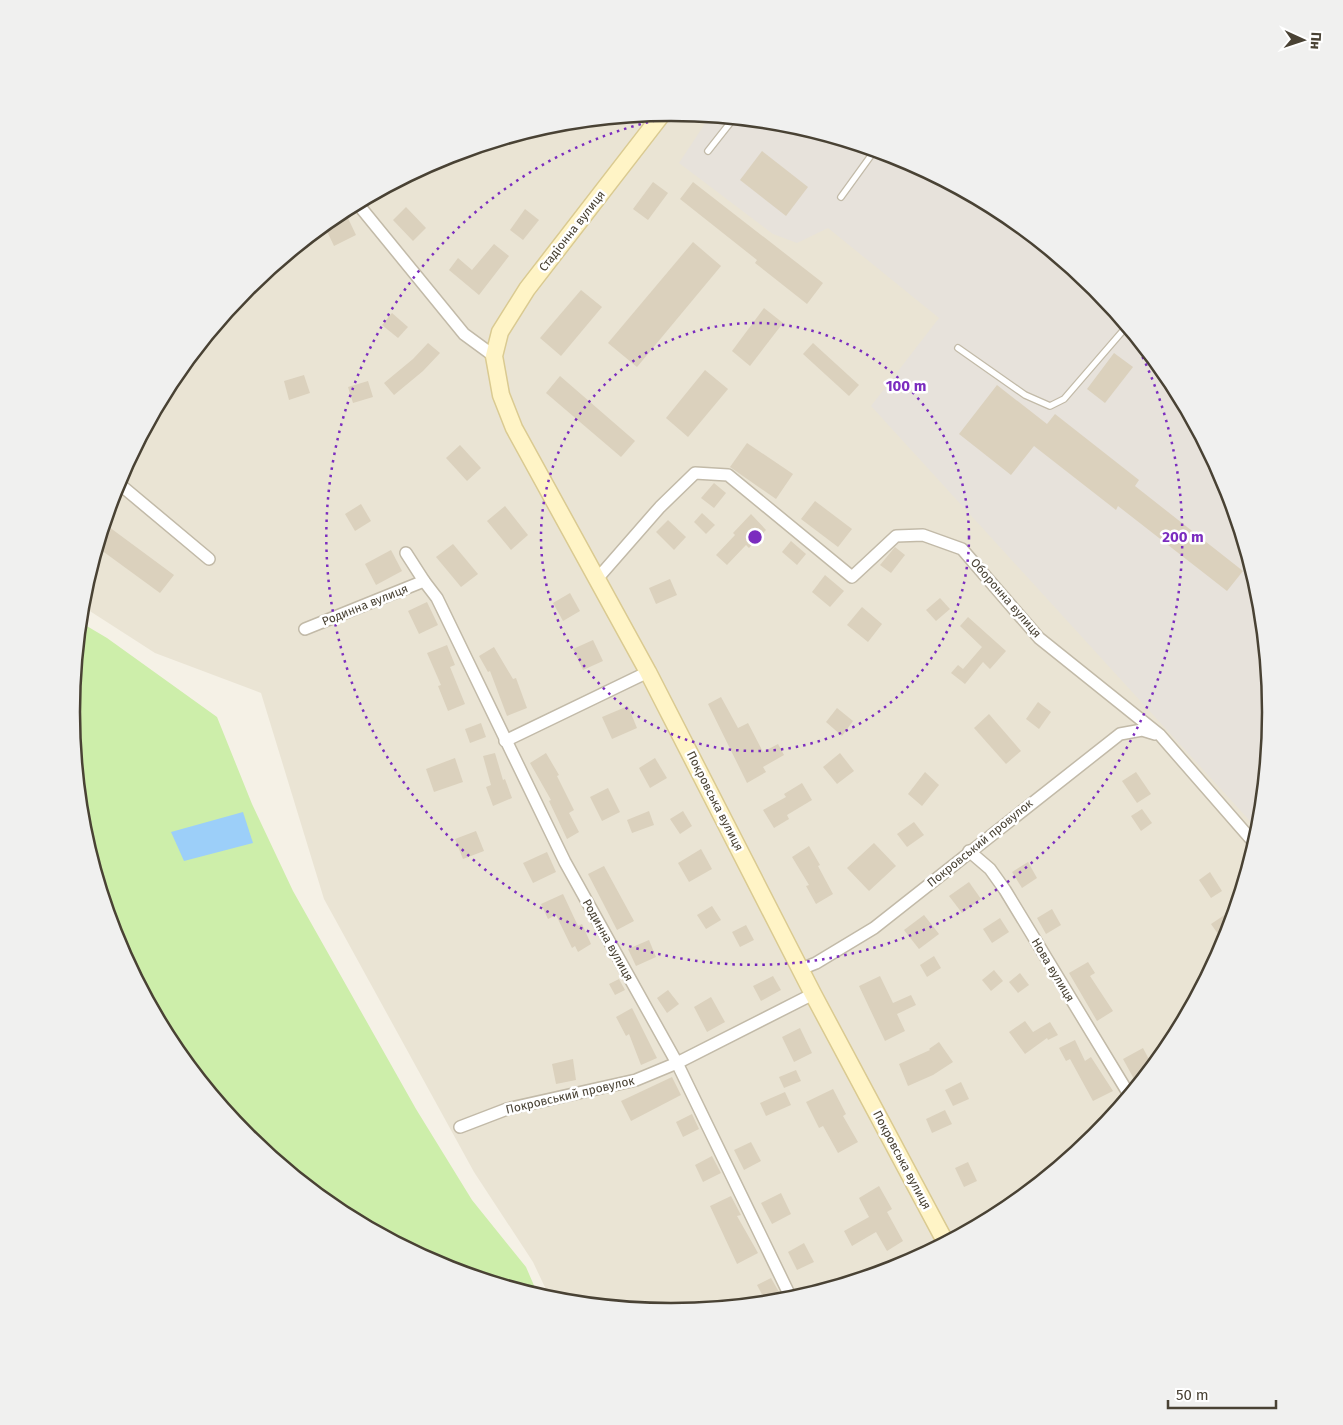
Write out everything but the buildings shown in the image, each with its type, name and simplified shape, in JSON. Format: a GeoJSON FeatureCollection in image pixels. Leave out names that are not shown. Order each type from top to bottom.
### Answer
{"type":"FeatureCollection","features":[{"type":"Feature","properties":{"kind":"street","name":"Стадіонна вулиця"},"geometry":{"type":"LineString","coordinates":[[494,356],[500,332],[527,289],[651,122]]}},
{"type":"Feature","properties":{"kind":"street"},"geometry":{"type":"LineString","coordinates":[[362,209],[464,334],[494,356]]}},
{"type":"Feature","properties":{"kind":"street","name":"Покровська вулиця"},"geometry":{"type":"LineString","coordinates":[[494,356],[500,395],[514,428],[648,672],[813,994],[943,1238]]}},
{"type":"Feature","properties":{"kind":"street","name":"Оборонна вулиця"},"geometry":{"type":"LineString","coordinates":[[597,579],[660,507],[695,472],[728,475],[852,577],[896,536],[923,536],[962,549],[1039,638],[1160,735],[1250,838]]}},
{"type":"Feature","properties":{"kind":"street"},"geometry":{"type":"LineString","coordinates":[[124,488],[209,560]]}},
{"type":"Feature","properties":{"kind":"street","name":"Родинна вулиця"},"geometry":{"type":"LineString","coordinates":[[406,553],[436,598],[565,862],[676,1063],[788,1293]]}},
{"type":"Feature","properties":{"kind":"street","name":"Родинна вулиця"},"geometry":{"type":"LineString","coordinates":[[305,629],[424,581]]}},
{"type":"Feature","properties":{"kind":"street"},"geometry":{"type":"LineString","coordinates":[[505,741],[648,672]]}},
{"type":"Feature","properties":{"kind":"street","name":"Покровський провулок"},"geometry":{"type":"LineString","coordinates":[[801,969],[816,963],[874,928],[969,851],[1120,734],[1142,730],[1160,735]]}},
{"type":"Feature","properties":{"kind":"street","name":"Нова вулиця"},"geometry":{"type":"LineString","coordinates":[[969,851],[990,869],[1005,890],[1127,1090]]}},
{"type":"Feature","properties":{"kind":"street","name":"Покровський провулок"},"geometry":{"type":"LineString","coordinates":[[460,1127],[507,1109],[636,1080],[676,1063],[813,994]]}},
{"type":"Feature","properties":{"kind":"lane"},"geometry":{"type":"LineString","coordinates":[[708,151],[729,124]]}},
{"type":"Feature","properties":{"kind":"lane"},"geometry":{"type":"LineString","coordinates":[[841,196],[871,155]]}},
{"type":"Feature","properties":{"kind":"lane"},"geometry":{"type":"LineString","coordinates":[[958,348],[1025,395],[1050,406],[1064,399],[1123,331]]}},
{"type":"Feature","properties":{"kind":"shaded area"},"geometry":{"type":"Polygon","coordinates":[[[633,122],[710,122],[749,126],[787,132],[862,152],[933,182],[967,200],[1032,243],[1062,268],[1090,294],[1141,352],[1184,417],[1202,451],[1232,522],[1243,559],[1252,597],[1262,674],[1262,751],[1258,790],[1252,828],[1232,903],[1202,974],[1184,1008],[1141,1073],[1116,1103],[1090,1131],[1032,1182],[967,1225],[933,1243],[862,1273],[825,1284],[787,1293],[710,1303],[633,1303],[594,1299],[547,1291],[533,1262],[474,1172],[324,899],[261,693],[155,653],[89,610],[100,559],[111,522],[141,451],[159,417],[180,384],[202,352],[227,322],[281,268],[311,243],[376,200],[445,166],[481,152],[556,132],[633,122]]]}},
{"type":"Feature","properties":{"kind":"shaded area"},"geometry":{"type":"Polygon","coordinates":[[[706,122],[787,132],[862,152],[933,182],[967,200],[1000,221],[1032,243],[1062,268],[1116,322],[1141,352],[1184,417],[1218,486],[1232,522],[1243,559],[1252,597],[1262,674],[1262,751],[1253,824],[871,406],[939,318],[828,228],[797,243],[773,234],[679,163],[706,122]]]}},
{"type":"Feature","properties":{"kind":"green space"},"geometry":{"type":"Polygon","coordinates":[[[86,626],[107,638],[217,717],[252,804],[293,891],[416,1109],[472,1200],[526,1267],[535,1288],[481,1273],[445,1259],[376,1225],[343,1204],[311,1182],[253,1131],[202,1073],[180,1041],[159,1008],[125,939],[111,903],[91,828],[81,751],[80,712],[81,674],[86,626]]]}},
{"type":"Feature","properties":{"kind":"water"},"geometry":{"type":"Polygon","coordinates":[[[243,812],[253,843],[184,861],[171,832],[243,812]]]}}]}
